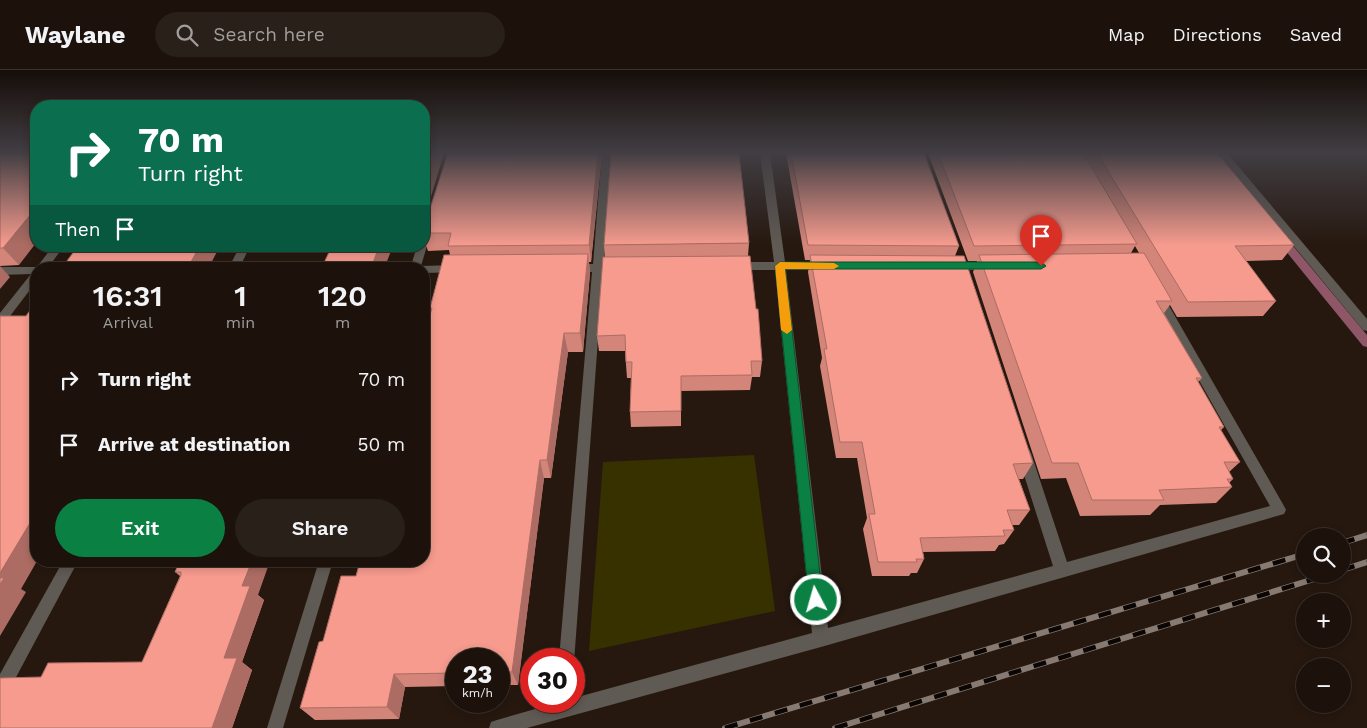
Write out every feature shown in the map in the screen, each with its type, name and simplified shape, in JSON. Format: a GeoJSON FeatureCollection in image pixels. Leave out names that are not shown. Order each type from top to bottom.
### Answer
{"type":"FeatureCollection","features":[{"type":"Feature","properties":{"kind":"street"},"geometry":{"type":"LineString","coordinates":[[568,648],[604,184]]}},
{"type":"Feature","properties":{"kind":"street"},"geometry":{"type":"LineString","coordinates":[[769,184],[780,266],[821,639]]}},
{"type":"Feature","properties":{"kind":"street"},"geometry":{"type":"LineString","coordinates":[[1248,184],[1367,327]]}},
{"type":"Feature","properties":{"kind":"street"},"geometry":{"type":"LineString","coordinates":[[46,262],[54,252]]}},
{"type":"Feature","properties":{"kind":"street"},"geometry":{"type":"LineString","coordinates":[[722,266],[838,266]]}},
{"type":"Feature","properties":{"kind":"street"},"geometry":{"type":"LineString","coordinates":[[944,267],[1002,266]]}},
{"type":"Feature","properties":{"kind":"street"},"geometry":{"type":"LineString","coordinates":[[558,268],[635,268]]}},
{"type":"Feature","properties":{"kind":"street"},"geometry":{"type":"LineString","coordinates":[[430,269],[472,269]]}},
{"type":"Feature","properties":{"kind":"street"},"geometry":{"type":"LineString","coordinates":[[0,271],[30,270]]}},
{"type":"Feature","properties":{"kind":"street"},"geometry":{"type":"LineString","coordinates":[[0,321],[30,283]]}},
{"type":"Feature","properties":{"kind":"street"},"geometry":{"type":"LineString","coordinates":[[585,700],[821,639],[1279,510],[1153,289]]}},
{"type":"Feature","properties":{"kind":"street"},"geometry":{"type":"LineString","coordinates":[[1019,438],[1062,571]]}},
{"type":"Feature","properties":{"kind":"street"},"geometry":{"type":"LineString","coordinates":[[0,690],[68,567]]}},
{"type":"Feature","properties":{"kind":"street"},"geometry":{"type":"LineString","coordinates":[[275,728],[324,567]]}},
{"type":"Feature","properties":{"kind":"street"},"geometry":{"type":"LineString","coordinates":[[497,728],[541,713]]}},
{"type":"Feature","properties":{"kind":"shaded area"},"geometry":{"type":"Polygon","coordinates":[[[754,455],[775,611],[589,651],[603,462],[754,455]]]}},
{"type":"Feature","properties":{"kind":"building"},"geometry":{"type":"Polygon","coordinates":[[[0,184],[30,184],[30,215],[3,248],[0,248],[0,184]]]}},
{"type":"Feature","properties":{"kind":"building"},"geometry":{"type":"Polygon","coordinates":[[[438,184],[595,184],[589,245],[448,246],[451,233],[430,233],[430,208],[438,184]]]}},
{"type":"Feature","properties":{"kind":"building"},"geometry":{"type":"Polygon","coordinates":[[[609,184],[742,184],[749,243],[604,245],[609,184]]]}},
{"type":"Feature","properties":{"kind":"building"},"geometry":{"type":"Polygon","coordinates":[[[797,184],[936,184],[959,246],[808,245],[797,184]]]}},
{"type":"Feature","properties":{"kind":"building"},"geometry":{"type":"Polygon","coordinates":[[[950,184],[1101,184],[1137,244],[974,246],[950,184]]]}},
{"type":"Feature","properties":{"kind":"building"},"geometry":{"type":"Polygon","coordinates":[[[1116,184],[1243,184],[1294,245],[1235,246],[1276,301],[1188,302],[1116,184]]]}},
{"type":"Feature","properties":{"kind":"building"},"geometry":{"type":"Polygon","coordinates":[[[74,252],[197,252],[191,262],[66,262],[74,252]]]}},
{"type":"Feature","properties":{"kind":"building"},"geometry":{"type":"Polygon","coordinates":[[[329,252],[377,252],[373,262],[324,262],[329,252]]]}},
{"type":"Feature","properties":{"kind":"building"},"geometry":{"type":"Polygon","coordinates":[[[1144,253],[1172,301],[1156,301],[1202,378],[1196,378],[1224,427],[1219,427],[1240,462],[1224,462],[1233,479],[1227,479],[1232,487],[1159,490],[1164,500],[1092,500],[1078,463],[1052,463],[979,255],[1144,253]]]}},
{"type":"Feature","properties":{"kind":"building"},"geometry":{"type":"Polygon","coordinates":[[[588,254],[580,333],[564,333],[547,460],[540,460],[512,672],[510,672],[510,648],[445,648],[445,673],[394,674],[387,707],[300,708],[319,642],[323,641],[341,576],[356,576],[358,567],[430,567],[430,315],[432,308],[430,308],[444,255],[588,254]]]}},
{"type":"Feature","properties":{"kind":"building"},"geometry":{"type":"Polygon","coordinates":[[[810,255],[964,256],[1033,463],[1013,464],[1030,510],[1007,510],[1014,530],[1003,530],[1005,536],[920,538],[924,559],[916,559],[917,562],[878,562],[869,514],[875,514],[862,442],[840,442],[824,349],[827,349],[810,255]]]}},
{"type":"Feature","properties":{"kind":"building"},"geometry":{"type":"Polygon","coordinates":[[[750,256],[756,309],[758,309],[762,361],[751,361],[752,375],[681,376],[681,411],[630,412],[632,362],[626,362],[625,335],[597,336],[603,257],[750,256]]]}},
{"type":"Feature","properties":{"kind":"building"},"geometry":{"type":"Polygon","coordinates":[[[30,310],[30,523],[0,573],[0,316],[26,316],[30,310]]]}},
{"type":"Feature","properties":{"kind":"building"},"geometry":{"type":"Polygon","coordinates":[[[177,567],[250,567],[242,586],[250,586],[224,658],[237,658],[212,728],[0,728],[0,678],[41,677],[48,663],[142,662],[181,575],[181,572],[175,572],[177,567]]]}},
{"type":"Feature","properties":{"kind":"waterway"},"geometry":{"type":"LineString","coordinates":[[1280,237],[1367,343]]}},
{"type":"Feature","properties":{"kind":"railway"},"geometry":{"type":"LineString","coordinates":[[1351,540],[1367,535]]}},
{"type":"Feature","properties":{"kind":"railway"},"geometry":{"type":"LineString","coordinates":[[725,728],[1296,557]]}},
{"type":"Feature","properties":{"kind":"railway"},"geometry":{"type":"LineString","coordinates":[[1351,567],[1367,562]]}},
{"type":"Feature","properties":{"kind":"railway"},"geometry":{"type":"LineString","coordinates":[[835,728],[1301,583]]}},
{"type":"Feature","properties":{"kind":"slow traffic"},"geometry":{"type":"LineString","coordinates":[[787,330],[780,266],[834,266]]}},
{"type":"Feature","properties":{"kind":"route"},"geometry":{"type":"LineString","coordinates":[[816,600],[780,266],[1041,266]]}}]}
